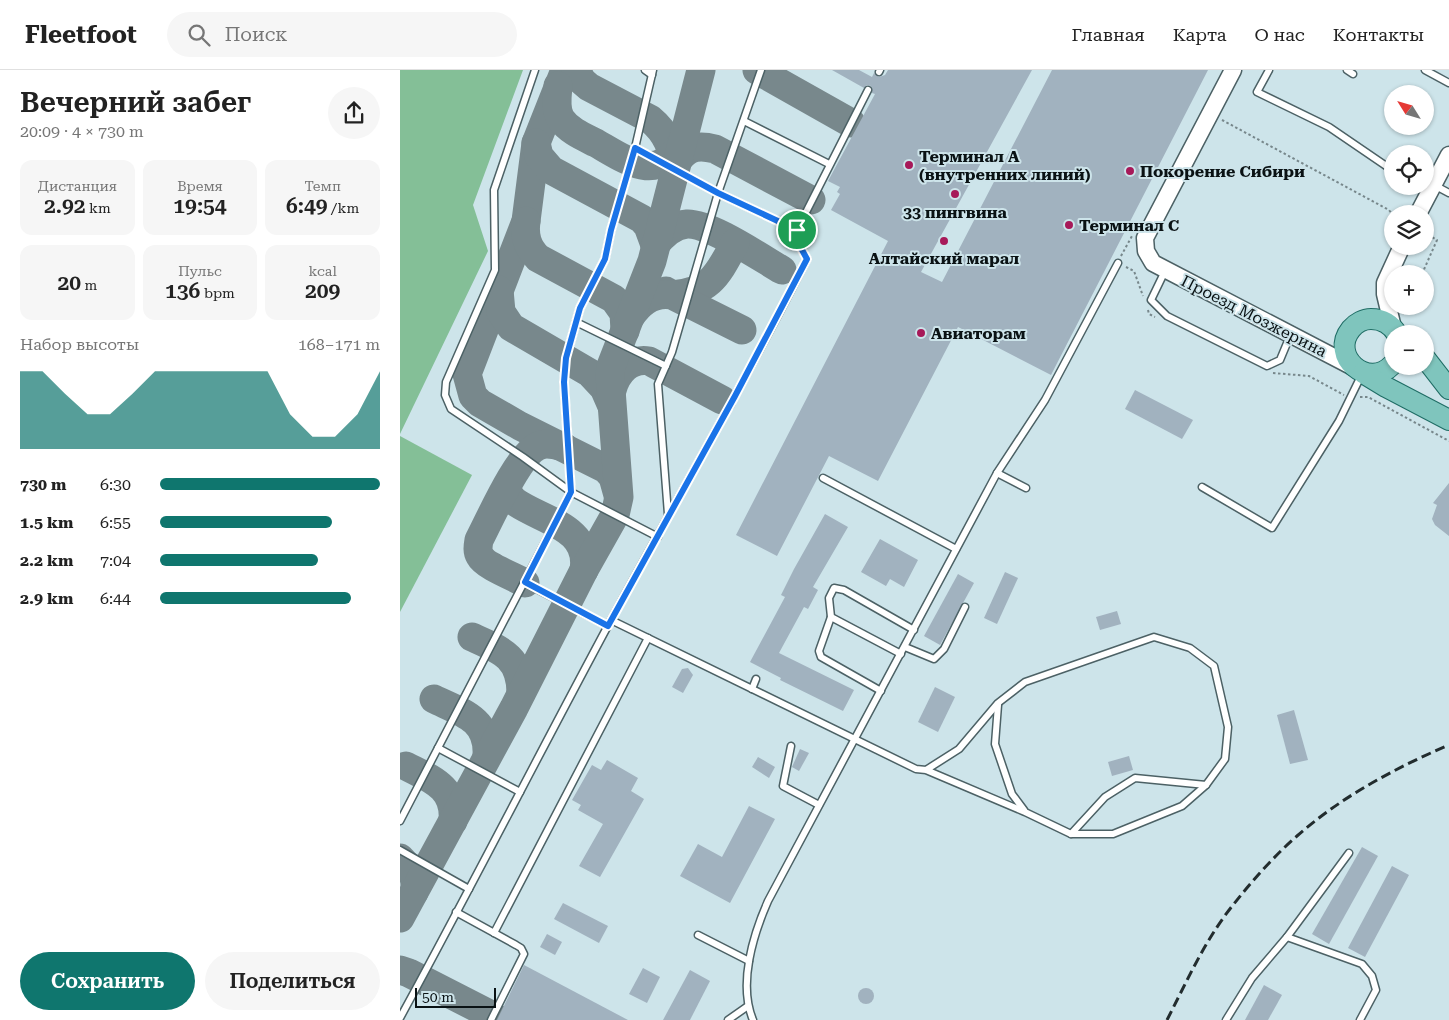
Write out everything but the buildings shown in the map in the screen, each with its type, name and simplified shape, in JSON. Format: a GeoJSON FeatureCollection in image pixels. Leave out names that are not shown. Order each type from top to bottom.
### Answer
{"type":"FeatureCollection","features":[{"type":"Feature","properties":{"kind":"main road","name":"Проезд Мозжерина"},"geometry":{"type":"LineString","coordinates":[[1359,370],[1349,361],[1344,344],[1352,327],[1368,319],[1386,322],[1389,325]]}},
{"type":"Feature","properties":{"kind":"main road"},"geometry":{"type":"LineString","coordinates":[[1359,370],[1381,373],[1384,371]]}},
{"type":"Feature","properties":{"kind":"main road"},"geometry":{"type":"LineString","coordinates":[[1359,370],[1386,388],[1449,420]]}},
{"type":"Feature","properties":{"kind":"main road"},"geometry":{"type":"LineString","coordinates":[[1434,370],[1449,390]]}},
{"type":"Feature","properties":{"kind":"street"},"geometry":{"type":"LineString","coordinates":[[1159,266],[1146,251],[1145,238],[1233,70]]}},
{"type":"Feature","properties":{"kind":"street"},"geometry":{"type":"LineString","coordinates":[[1434,180],[1449,155]]}},
{"type":"Feature","properties":{"kind":"street"},"geometry":{"type":"LineString","coordinates":[[1394,325],[1385,294],[1385,283],[1398,255]]}},
{"type":"Feature","properties":{"kind":"street","name":"Проезд Мозжерина"},"geometry":{"type":"LineString","coordinates":[[1159,266],[1359,370]]}},
{"type":"Feature","properties":{"kind":"lane"},"geometry":{"type":"LineString","coordinates":[[535,70],[494,190],[495,270],[446,382],[445,395],[451,409],[571,492],[658,537]]}},
{"type":"Feature","properties":{"kind":"lane"},"geometry":{"type":"LineString","coordinates":[[400,820],[571,492],[564,382],[566,358],[580,308],[603,265],[611,230],[635,148],[653,72],[645,70]]}},
{"type":"Feature","properties":{"kind":"lane"},"geometry":{"type":"LineString","coordinates":[[668,515],[657,386],[666,366],[690,294],[718,193],[761,70]]}},
{"type":"Feature","properties":{"kind":"lane"},"geometry":{"type":"LineString","coordinates":[[1269,70],[1257,92],[1329,127],[1384,165]]}},
{"type":"Feature","properties":{"kind":"lane"},"geometry":{"type":"LineString","coordinates":[[1425,70],[1449,83]]}},
{"type":"Feature","properties":{"kind":"lane"},"geometry":{"type":"LineString","coordinates":[[400,1018],[610,623],[735,396],[807,259],[796,239],[797,230],[868,90]]}},
{"type":"Feature","properties":{"kind":"lane"},"geometry":{"type":"LineString","coordinates":[[744,121],[829,164]]}},
{"type":"Feature","properties":{"kind":"lane"},"geometry":{"type":"LineString","coordinates":[[635,148],[718,193],[797,230]]}},
{"type":"Feature","properties":{"kind":"lane"},"geometry":{"type":"LineString","coordinates":[[1434,190],[1449,193]]}},
{"type":"Feature","properties":{"kind":"lane"},"geometry":{"type":"LineString","coordinates":[[754,1020],[748,1006],[749,961],[759,920],[768,901],[997,473],[1044,400],[1118,263]]}},
{"type":"Feature","properties":{"kind":"lane"},"geometry":{"type":"LineString","coordinates":[[1159,266],[1151,300],[1167,316],[1267,366],[1280,360],[1291,335]]}},
{"type":"Feature","properties":{"kind":"lane"},"geometry":{"type":"LineString","coordinates":[[576,322],[666,366]]}},
{"type":"Feature","properties":{"kind":"lane"},"geometry":{"type":"LineString","coordinates":[[1202,487],[1272,528],[1339,421],[1359,370]]}},
{"type":"Feature","properties":{"kind":"lane"},"geometry":{"type":"LineString","coordinates":[[997,473],[1026,488]]}},
{"type":"Feature","properties":{"kind":"lane"},"geometry":{"type":"LineString","coordinates":[[823,478],[956,549]]}},
{"type":"Feature","properties":{"kind":"lane"},"geometry":{"type":"LineString","coordinates":[[525,582],[610,623],[648,638],[916,769],[926,770],[1025,812],[1071,834],[1113,834],[1182,806],[1206,785],[1226,759],[1228,727],[1214,666],[1190,648],[1154,638],[1025,682],[998,703],[959,749],[926,770]]}},
{"type":"Feature","properties":{"kind":"lane"},"geometry":{"type":"LineString","coordinates":[[881,691],[821,657],[819,652],[831,617],[829,598],[834,588],[838,588],[914,630]]}},
{"type":"Feature","properties":{"kind":"lane"},"geometry":{"type":"LineString","coordinates":[[905,647],[934,660],[944,649],[965,607]]}},
{"type":"Feature","properties":{"kind":"lane"},"geometry":{"type":"LineString","coordinates":[[831,617],[901,654]]}},
{"type":"Feature","properties":{"kind":"lane"},"geometry":{"type":"LineString","coordinates":[[494,933],[648,638]]}},
{"type":"Feature","properties":{"kind":"lane"},"geometry":{"type":"LineString","coordinates":[[752,689],[756,680]]}},
{"type":"Feature","properties":{"kind":"lane"},"geometry":{"type":"LineString","coordinates":[[998,703],[995,744],[1012,794],[1025,812]]}},
{"type":"Feature","properties":{"kind":"lane"},"geometry":{"type":"LineString","coordinates":[[791,746],[783,786],[819,806]]}},
{"type":"Feature","properties":{"kind":"lane"},"geometry":{"type":"LineString","coordinates":[[438,748],[520,792]]}},
{"type":"Feature","properties":{"kind":"lane"},"geometry":{"type":"LineString","coordinates":[[1071,834],[1105,797],[1135,778],[1206,785]]}},
{"type":"Feature","properties":{"kind":"lane"},"geometry":{"type":"LineString","coordinates":[[400,850],[469,889]]}},
{"type":"Feature","properties":{"kind":"lane"},"geometry":{"type":"LineString","coordinates":[[1226,1020],[1252,978],[1287,937],[1349,853]]}},
{"type":"Feature","properties":{"kind":"lane"},"geometry":{"type":"LineString","coordinates":[[456,912],[521,948],[524,954],[491,1020]]}},
{"type":"Feature","properties":{"kind":"lane"},"geometry":{"type":"LineString","coordinates":[[698,934],[749,961]]}},
{"type":"Feature","properties":{"kind":"lane"},"geometry":{"type":"LineString","coordinates":[[1287,937],[1362,964],[1372,976],[1376,990],[1360,1020]]}},
{"type":"Feature","properties":{"kind":"lane"},"geometry":{"type":"LineString","coordinates":[[728,1020],[748,1006]]}},
{"type":"Feature","properties":{"kind":"path"},"geometry":{"type":"LineString","coordinates":[[1210,113],[1384,207]]}},
{"type":"Feature","properties":{"kind":"green space"},"geometry":{"type":"Polygon","coordinates":[[[400,70],[523,70],[473,205],[488,251],[400,434],[400,70]]]}},
{"type":"Feature","properties":{"kind":"green space"},"geometry":{"type":"Polygon","coordinates":[[[400,436],[472,475],[400,612],[400,436]]]}},
{"type":"Feature","properties":{"kind":"taxiway"},"geometry":{"type":"LineString","coordinates":[[565,70],[536,143],[526,221],[467,374],[473,396],[480,403],[520,426],[606,469],[613,477],[618,495]]}},
{"type":"Feature","properties":{"kind":"taxiway"},"geometry":{"type":"LineString","coordinates":[[576,70],[582,81],[589,87],[656,124],[668,142],[673,155],[675,170]]}},
{"type":"Feature","properties":{"kind":"taxiway"},"geometry":{"type":"LineString","coordinates":[[400,918],[514,708],[584,570],[615,515],[619,497],[610,376],[611,366],[652,261],[701,70]]}},
{"type":"Feature","properties":{"kind":"taxiway"},"geometry":{"type":"LineString","coordinates":[[757,70],[851,123]]}},
{"type":"Feature","properties":{"kind":"taxiway"},"geometry":{"type":"LineString","coordinates":[[558,86],[557,108],[564,123],[577,133],[631,162],[653,166],[664,162],[683,141]]}},
{"type":"Feature","properties":{"kind":"taxiway"},"geometry":{"type":"LineString","coordinates":[[536,143],[539,156],[551,170],[642,219],[648,226],[655,245]]}},
{"type":"Feature","properties":{"kind":"taxiway"},"geometry":{"type":"LineString","coordinates":[[678,160],[690,149],[699,147],[715,149],[811,200]]}},
{"type":"Feature","properties":{"kind":"taxiway"},"geometry":{"type":"LineString","coordinates":[[526,221],[525,232],[527,241],[534,254],[538,258],[614,299],[624,313],[625,331]]}},
{"type":"Feature","properties":{"kind":"taxiway"},"geometry":{"type":"LineString","coordinates":[[655,245],[673,228],[687,224],[697,225],[722,235],[782,270]]}},
{"type":"Feature","properties":{"kind":"taxiway"},"geometry":{"type":"LineString","coordinates":[[666,291],[672,295],[696,290],[705,285],[718,272],[735,243]]}},
{"type":"Feature","properties":{"kind":"taxiway"},"geometry":{"type":"LineString","coordinates":[[499,290],[501,312],[511,327],[590,373],[604,388],[611,404]]}},
{"type":"Feature","properties":{"kind":"taxiway"},"geometry":{"type":"LineString","coordinates":[[631,316],[644,302],[654,296],[666,294],[672,295],[742,330]]}},
{"type":"Feature","properties":{"kind":"taxiway"},"geometry":{"type":"LineString","coordinates":[[612,390],[617,377],[630,364],[649,361],[722,400]]}},
{"type":"Feature","properties":{"kind":"taxiway"},"geometry":{"type":"LineString","coordinates":[[525,583],[483,560],[478,552],[479,540],[513,474],[530,452],[544,444],[564,447]]}},
{"type":"Feature","properties":{"kind":"taxiway"},"geometry":{"type":"LineString","coordinates":[[507,487],[509,495],[514,501],[562,527],[572,535],[580,544],[584,556],[584,570]]}},
{"type":"Feature","properties":{"kind":"taxiway"},"geometry":{"type":"LineString","coordinates":[[472,637],[492,646],[507,656],[517,671],[521,693]]}},
{"type":"Feature","properties":{"kind":"taxiway"},"geometry":{"type":"LineString","coordinates":[[434,699],[463,713],[478,725],[483,733],[487,755]]}},
{"type":"Feature","properties":{"kind":"taxiway"},"geometry":{"type":"LineString","coordinates":[[406,766],[433,780],[446,792],[453,809],[453,821]]}},
{"type":"Feature","properties":{"kind":"taxiway"},"geometry":{"type":"LineString","coordinates":[[400,858],[414,878],[414,892]]}},
{"type":"Feature","properties":{"kind":"taxiway"},"geometry":{"type":"LineString","coordinates":[[400,970],[493,1016]]}},
{"type":"Feature","properties":{"kind":"railway"},"geometry":{"type":"LineString","coordinates":[[1167,1020],[1197,961],[1223,918],[1280,852],[1314,822],[1350,796],[1409,763],[1449,745]]}},
{"type":"Feature","properties":{"kind":"place","name":"Терминал А (внутренних линий)"},"geometry":{"type":"Point","coordinates":[909,165]}},
{"type":"Feature","properties":{"kind":"place","name":"Покорение Сибири"},"geometry":{"type":"Point","coordinates":[1130,171]}},
{"type":"Feature","properties":{"kind":"place","name":"33 пингвина"},"geometry":{"type":"Point","coordinates":[955,194]}},
{"type":"Feature","properties":{"kind":"place","name":"Терминал С"},"geometry":{"type":"Point","coordinates":[1069,225]}},
{"type":"Feature","properties":{"kind":"place","name":"Алтайский марал"},"geometry":{"type":"Point","coordinates":[944,241]}},
{"type":"Feature","properties":{"kind":"place","name":"Авиаторам"},"geometry":{"type":"Point","coordinates":[921,333]}},
{"type":"Feature","properties":{"kind":"route"},"geometry":{"type":"LineString","coordinates":[[635,148],[664,162],[676,171],[718,193],[797,230],[796,239],[807,259],[735,396],[608,626],[525,582],[571,492],[564,382],[566,358],[580,308],[605,259],[611,230],[635,148]]}}]}
